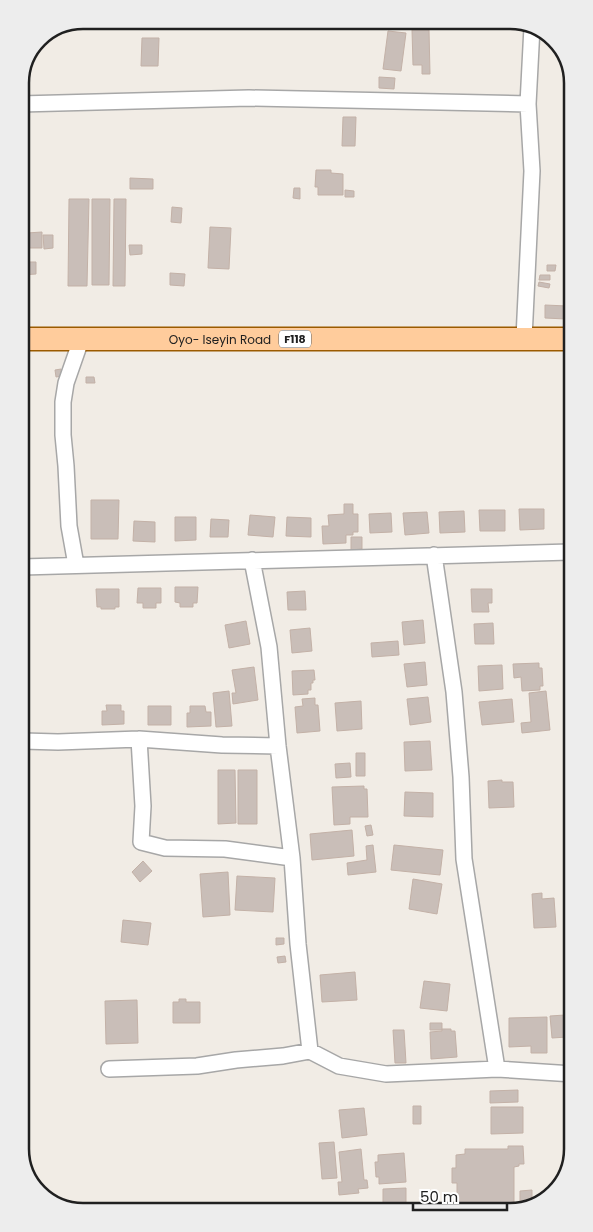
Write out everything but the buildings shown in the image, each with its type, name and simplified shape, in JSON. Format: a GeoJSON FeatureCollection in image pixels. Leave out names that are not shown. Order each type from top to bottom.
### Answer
{"type":"FeatureCollection","features":[{"type":"Feature","properties":{"kind":"main road","name":"Oyo- Iseyin Road"},"geometry":{"type":"LineString","coordinates":[[29,339],[564,339]]}},
{"type":"Feature","properties":{"kind":"street"},"geometry":{"type":"LineString","coordinates":[[524,338],[532,171],[528,104],[532,33]]}},
{"type":"Feature","properties":{"kind":"street"},"geometry":{"type":"LineString","coordinates":[[29,104],[249,98],[528,104]]}},
{"type":"Feature","properties":{"kind":"street"},"geometry":{"type":"LineString","coordinates":[[76,565],[69,526],[63,435],[63,402],[66,383],[82,340]]}},
{"type":"Feature","properties":{"kind":"street"},"geometry":{"type":"LineString","coordinates":[[29,567],[564,552]]}},
{"type":"Feature","properties":{"kind":"street"},"geometry":{"type":"LineString","coordinates":[[434,555],[454,692],[461,777],[464,859],[497,1069]]}},
{"type":"Feature","properties":{"kind":"street"},"geometry":{"type":"LineString","coordinates":[[252,560],[269,647],[278,746],[292,858],[298,944],[310,1051]]}},
{"type":"Feature","properties":{"kind":"street"},"geometry":{"type":"LineString","coordinates":[[29,741],[139,739],[222,745],[278,746]]}},
{"type":"Feature","properties":{"kind":"street"},"geometry":{"type":"LineString","coordinates":[[139,739],[143,806],[141,842],[165,848],[225,849],[292,858]]}},
{"type":"Feature","properties":{"kind":"street"},"geometry":{"type":"LineString","coordinates":[[109,1069],[197,1066],[310,1051],[339,1066],[386,1074],[497,1069],[564,1073]]}}]}
